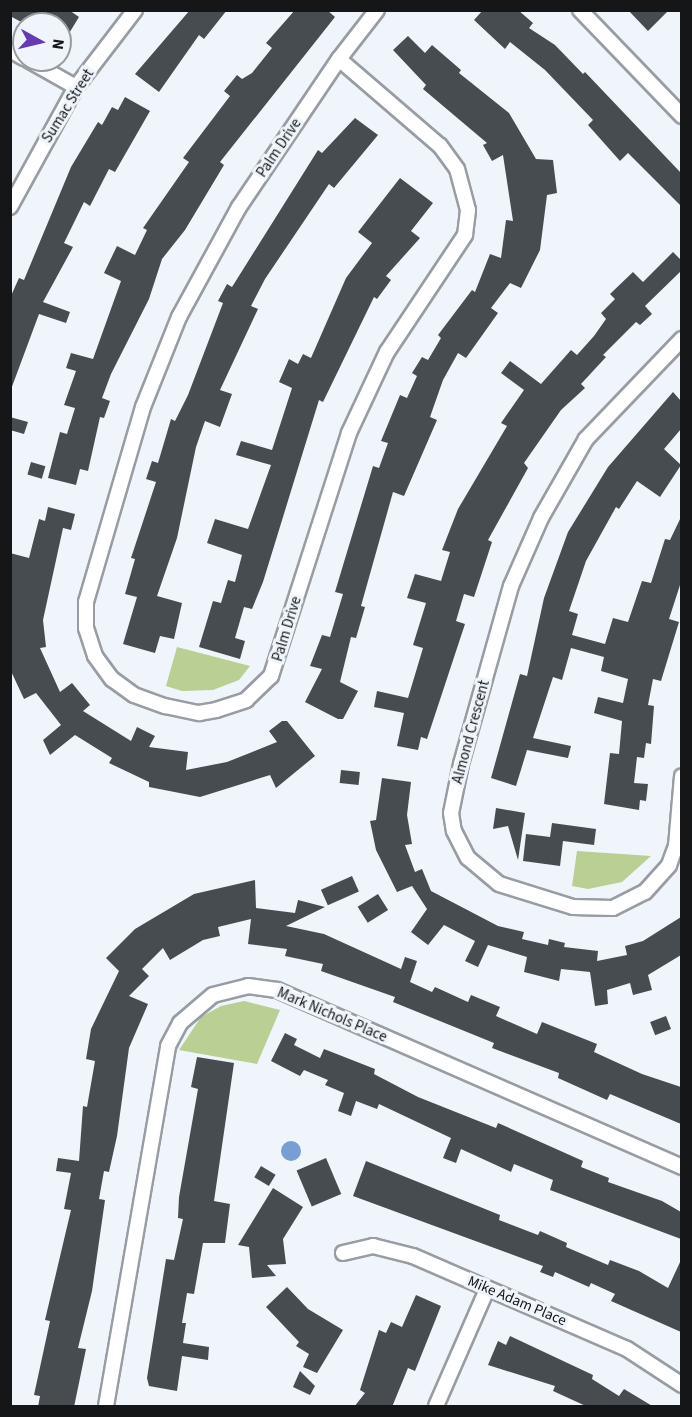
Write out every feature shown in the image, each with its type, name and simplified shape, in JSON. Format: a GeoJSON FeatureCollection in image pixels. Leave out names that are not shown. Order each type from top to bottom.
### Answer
{"type":"FeatureCollection","features":[{"type":"Feature","properties":{"kind":"street","name":"Sumac Street"},"geometry":{"type":"LineString","coordinates":[[10,207],[76,87],[135,10]]}},
{"type":"Feature","properties":{"kind":"street","name":"Palm Drive"},"geometry":{"type":"LineString","coordinates":[[339,59],[440,146],[457,169],[468,210],[465,235],[387,352],[349,433],[272,676],[260,691],[230,706],[199,713],[165,706],[134,695],[100,664],[86,628],[86,602],[143,407],[179,317],[239,207],[339,59],[377,10]]}},
{"type":"Feature","properties":{"kind":"street"},"geometry":{"type":"LineString","coordinates":[[580,10],[681,116]]}},
{"type":"Feature","properties":{"kind":"street"},"geometry":{"type":"LineString","coordinates":[[49,72],[76,87]]}},
{"type":"Feature","properties":{"kind":"street","name":"Almond Crescent"},"geometry":{"type":"LineString","coordinates":[[681,339],[586,439],[533,534],[511,586],[461,764],[451,813],[454,831],[468,858],[499,884],[573,908],[614,908],[645,892],[669,865],[681,776]]}},
{"type":"Feature","properties":{"kind":"street","name":"Mark Nichols Place"},"geometry":{"type":"LineString","coordinates":[[106,1407],[168,1046],[180,1023],[213,995],[248,986],[277,990],[681,1167]]}},
{"type":"Feature","properties":{"kind":"street","name":"Mike Adam Place"},"geometry":{"type":"LineString","coordinates":[[343,1253],[358,1247],[388,1249],[627,1348],[681,1385]]}},
{"type":"Feature","properties":{"kind":"street"},"geometry":{"type":"LineString","coordinates":[[436,1407],[487,1289]]}},
{"type":"Feature","properties":{"kind":"green space"},"geometry":{"type":"Polygon","coordinates":[[[177,647],[250,666],[239,680],[213,690],[182,691],[166,686],[177,647]]]}},
{"type":"Feature","properties":{"kind":"green space"},"geometry":{"type":"Polygon","coordinates":[[[577,851],[651,856],[622,882],[588,889],[572,886],[577,851]]]}},
{"type":"Feature","properties":{"kind":"green space"},"geometry":{"type":"Polygon","coordinates":[[[244,1001],[280,1010],[257,1064],[179,1050],[201,1017],[221,1006],[244,1001]]]}},
{"type":"Feature","properties":{"kind":"water"},"geometry":{"type":"Polygon","coordinates":[[[287,1141],[295,1141],[301,1147],[301,1155],[295,1161],[287,1161],[281,1155],[281,1147],[287,1141]]]}},
{"type":"Feature","properties":{"kind":"building"},"geometry":{"type":"Polygon","coordinates":[[[10,10],[69,10],[72,12],[12,12],[12,17],[10,10]]]}},
{"type":"Feature","properties":{"kind":"building"},"geometry":{"type":"Polygon","coordinates":[[[190,10],[227,10],[204,39],[199,35],[159,92],[135,74],[190,10]]]}},
{"type":"Feature","properties":{"kind":"building"},"geometry":{"type":"Polygon","coordinates":[[[295,10],[327,10],[335,17],[220,162],[224,165],[185,230],[162,259],[149,299],[111,374],[102,398],[110,401],[104,418],[100,417],[88,471],[80,469],[76,485],[48,478],[60,432],[67,434],[75,408],[64,405],[76,371],[66,368],[71,353],[93,359],[121,281],[104,273],[117,246],[135,255],[147,230],[143,228],[189,162],[183,158],[230,96],[224,91],[237,75],[242,79],[252,73],[272,48],[266,43],[295,10]]]}},
{"type":"Feature","properties":{"kind":"building"},"geometry":{"type":"Polygon","coordinates":[[[483,10],[518,10],[533,23],[529,28],[555,45],[583,74],[585,72],[681,173],[681,206],[628,153],[620,161],[588,125],[593,120],[545,70],[510,42],[505,49],[474,20],[483,10]]]}},
{"type":"Feature","properties":{"kind":"building"},"geometry":{"type":"Polygon","coordinates":[[[628,10],[669,10],[648,31],[628,10]]]}},
{"type":"Feature","properties":{"kind":"building"},"geometry":{"type":"Polygon","coordinates":[[[72,12],[79,17],[72,28],[72,12]]]}},
{"type":"Feature","properties":{"kind":"building"},"geometry":{"type":"Polygon","coordinates":[[[408,36],[425,53],[432,45],[461,70],[459,73],[509,113],[536,159],[553,160],[557,193],[547,195],[540,250],[521,288],[510,283],[491,308],[498,313],[466,358],[458,353],[443,380],[430,417],[437,420],[404,496],[393,492],[361,606],[365,607],[356,638],[351,637],[340,682],[358,691],[343,719],[338,719],[305,702],[322,669],[310,666],[322,635],[330,637],[343,594],[335,592],[373,466],[379,468],[388,443],[381,441],[400,395],[407,398],[417,376],[412,373],[422,357],[428,360],[441,338],[438,335],[472,290],[475,292],[490,254],[501,258],[506,220],[513,221],[503,155],[492,161],[483,145],[487,143],[423,89],[426,85],[393,50],[408,36]]]}},
{"type":"Feature","properties":{"kind":"building"},"geometry":{"type":"Polygon","coordinates":[[[125,97],[150,111],[115,172],[109,169],[90,206],[84,202],[64,243],[73,247],[43,302],[70,312],[66,323],[39,314],[10,392],[10,298],[19,278],[24,280],[71,167],[98,122],[102,125],[112,107],[118,110],[125,97]]]}},
{"type":"Feature","properties":{"kind":"building"},"geometry":{"type":"Polygon","coordinates":[[[355,118],[378,135],[334,188],[329,184],[265,279],[251,306],[258,309],[220,390],[232,394],[220,427],[205,421],[196,447],[177,538],[157,596],[182,603],[174,639],[160,636],[155,653],[123,644],[137,597],[125,594],[135,559],[131,558],[156,482],[146,479],[152,461],[158,463],[171,419],[175,421],[188,395],[223,303],[218,301],[227,284],[232,287],[318,150],[322,153],[355,118]]]}},
{"type":"Feature","properties":{"kind":"building"},"geometry":{"type":"Polygon","coordinates":[[[400,178],[433,203],[411,231],[420,238],[386,276],[391,280],[377,299],[374,297],[323,402],[319,400],[263,582],[252,609],[244,607],[235,638],[245,641],[240,659],[199,647],[213,601],[221,603],[228,580],[235,582],[242,555],[207,543],[215,519],[248,529],[271,465],[236,455],[241,441],[272,450],[292,388],[279,382],[289,359],[298,364],[303,354],[311,358],[346,278],[372,243],[358,232],[400,178]]]}},
{"type":"Feature","properties":{"kind":"building"},"geometry":{"type":"Polygon","coordinates":[[[673,252],[681,260],[681,271],[645,306],[652,314],[640,325],[636,322],[603,355],[606,357],[581,384],[585,388],[561,410],[524,463],[528,468],[488,540],[492,542],[474,597],[464,594],[456,621],[465,624],[427,739],[421,737],[418,750],[397,746],[404,713],[374,707],[377,691],[408,698],[423,648],[413,645],[426,603],[407,598],[415,574],[441,581],[450,552],[442,550],[458,509],[507,426],[501,423],[524,390],[501,373],[510,361],[541,384],[571,350],[577,355],[594,336],[606,319],[601,313],[615,299],[610,294],[633,272],[643,282],[673,252]]]}},
{"type":"Feature","properties":{"kind":"building"},"geometry":{"type":"Polygon","coordinates":[[[673,392],[681,401],[681,429],[664,449],[681,465],[660,497],[637,481],[619,509],[616,507],[586,561],[569,611],[578,614],[572,635],[605,644],[613,618],[628,622],[642,581],[651,583],[665,539],[670,540],[681,517],[681,582],[669,619],[679,622],[661,681],[653,679],[648,705],[654,706],[651,744],[646,743],[644,758],[637,757],[634,783],[648,784],[646,801],[640,800],[639,810],[604,804],[610,753],[619,754],[622,721],[594,713],[598,697],[623,703],[628,679],[601,671],[604,657],[571,648],[562,680],[553,677],[533,738],[571,746],[568,758],[527,750],[516,786],[491,778],[520,674],[527,676],[544,598],[568,532],[608,467],[673,392]]]}},
{"type":"Feature","properties":{"kind":"building"},"geometry":{"type":"Polygon","coordinates":[[[10,417],[28,422],[24,434],[10,430],[10,417]]]}},
{"type":"Feature","properties":{"kind":"building"},"geometry":{"type":"Polygon","coordinates":[[[31,462],[45,466],[42,479],[27,474],[31,462]]]}},
{"type":"Feature","properties":{"kind":"building"},"geometry":{"type":"Polygon","coordinates":[[[48,507],[75,514],[71,530],[63,528],[43,620],[46,647],[40,648],[60,692],[72,683],[90,705],[83,711],[131,741],[137,727],[155,736],[149,747],[188,752],[186,770],[227,762],[277,742],[269,731],[282,721],[287,721],[315,756],[276,788],[270,775],[200,797],[149,787],[149,782],[109,763],[112,758],[75,735],[50,755],[43,740],[61,725],[36,693],[24,699],[10,669],[10,553],[29,558],[39,519],[45,521],[48,507]]]}},
{"type":"Feature","properties":{"kind":"building"},"geometry":{"type":"Polygon","coordinates":[[[341,770],[360,772],[359,785],[340,783],[341,770]]]}},
{"type":"Feature","properties":{"kind":"building"},"geometry":{"type":"Polygon","coordinates":[[[382,778],[411,782],[407,815],[412,844],[405,845],[415,872],[422,869],[431,891],[498,926],[524,932],[522,939],[548,945],[549,939],[565,943],[564,947],[598,951],[597,961],[627,955],[625,946],[643,941],[681,917],[681,955],[648,975],[652,990],[633,995],[630,983],[607,990],[608,1004],[595,1006],[590,972],[561,969],[559,981],[524,972],[527,957],[488,945],[478,967],[465,961],[475,941],[444,925],[428,945],[411,932],[427,909],[412,886],[397,892],[376,850],[370,821],[376,820],[382,778]]]}},
{"type":"Feature","properties":{"kind":"building"},"geometry":{"type":"Polygon","coordinates":[[[496,808],[525,813],[518,860],[508,826],[493,829],[496,808]]]}},
{"type":"Feature","properties":{"kind":"building"},"geometry":{"type":"Polygon","coordinates":[[[552,823],[596,829],[594,845],[563,841],[560,866],[523,861],[526,834],[550,837],[552,823]]]}},
{"type":"Feature","properties":{"kind":"building"},"geometry":{"type":"Polygon","coordinates":[[[352,876],[359,892],[328,905],[321,890],[352,876]]]}},
{"type":"Feature","properties":{"kind":"building"},"geometry":{"type":"Polygon","coordinates":[[[255,880],[256,908],[295,913],[298,900],[325,907],[286,926],[324,934],[401,969],[405,957],[417,961],[410,982],[432,992],[435,987],[468,1002],[471,995],[500,1007],[496,1016],[537,1034],[542,1022],[597,1044],[594,1052],[642,1074],[681,1087],[681,1124],[610,1094],[607,1100],[558,1078],[559,1073],[492,1048],[494,1043],[393,1002],[395,997],[321,971],[323,964],[285,956],[287,949],[248,944],[251,919],[218,927],[220,936],[203,940],[170,960],[163,948],[142,969],[149,976],[129,996],[148,1004],[129,1048],[117,1136],[109,1172],[104,1171],[99,1199],[105,1200],[92,1291],[78,1348],[86,1349],[74,1407],[38,1407],[40,1396],[34,1395],[50,1321],[45,1320],[71,1210],[64,1209],[71,1173],[56,1171],[58,1158],[79,1161],[83,1106],[87,1107],[95,1061],[86,1059],[91,1029],[119,971],[106,958],[135,929],[194,894],[255,880]]]}},
{"type":"Feature","properties":{"kind":"building"},"geometry":{"type":"Polygon","coordinates":[[[378,894],[388,910],[368,923],[358,907],[378,894]]]}},
{"type":"Feature","properties":{"kind":"building"},"geometry":{"type":"Polygon","coordinates":[[[666,1016],[671,1029],[655,1035],[650,1022],[666,1016]]]}},
{"type":"Feature","properties":{"kind":"building"},"geometry":{"type":"Polygon","coordinates":[[[285,1033],[297,1039],[294,1045],[320,1058],[324,1049],[375,1069],[374,1074],[418,1097],[496,1128],[498,1123],[583,1161],[581,1167],[609,1178],[608,1182],[662,1201],[681,1212],[681,1239],[550,1190],[553,1180],[514,1164],[511,1172],[461,1149],[456,1163],[443,1158],[451,1138],[379,1104],[377,1109],[356,1101],[351,1116],[338,1111],[344,1093],[325,1085],[328,1080],[304,1070],[300,1076],[271,1061],[285,1033]]]}},
{"type":"Feature","properties":{"kind":"building"},"geometry":{"type":"Polygon","coordinates":[[[197,1057],[234,1063],[214,1201],[230,1204],[225,1243],[203,1243],[194,1294],[187,1293],[182,1323],[186,1323],[183,1343],[209,1347],[208,1360],[182,1356],[177,1391],[149,1386],[147,1378],[166,1259],[174,1260],[183,1219],[178,1218],[179,1197],[198,1089],[191,1087],[197,1057]]]}},
{"type":"Feature","properties":{"kind":"building"},"geometry":{"type":"Polygon","coordinates":[[[326,1158],[341,1194],[312,1206],[297,1171],[326,1158]]]}},
{"type":"Feature","properties":{"kind":"building"},"geometry":{"type":"Polygon","coordinates":[[[366,1161],[500,1215],[499,1220],[538,1235],[540,1231],[567,1243],[566,1247],[608,1265],[610,1260],[639,1271],[668,1288],[681,1260],[681,1332],[611,1301],[615,1294],[591,1283],[589,1287],[555,1272],[553,1277],[540,1272],[543,1266],[353,1196],[366,1161]]]}},
{"type":"Feature","properties":{"kind":"building"},"geometry":{"type":"Polygon","coordinates":[[[261,1166],[276,1175],[269,1186],[254,1177],[261,1166]]]}},
{"type":"Feature","properties":{"kind":"building"},"geometry":{"type":"Polygon","coordinates":[[[273,1188],[303,1207],[283,1239],[286,1264],[267,1265],[276,1276],[252,1278],[249,1247],[238,1245],[273,1188]]]}},
{"type":"Feature","properties":{"kind":"building"},"geometry":{"type":"Polygon","coordinates":[[[287,1287],[308,1309],[343,1330],[317,1373],[303,1367],[309,1354],[296,1346],[299,1342],[266,1307],[287,1287]]]}},
{"type":"Feature","properties":{"kind":"building"},"geometry":{"type":"Polygon","coordinates":[[[416,1295],[441,1306],[415,1371],[408,1368],[392,1407],[354,1407],[365,1393],[360,1390],[379,1330],[386,1333],[391,1322],[402,1327],[416,1295]]]}},
{"type":"Feature","properties":{"kind":"building"},"geometry":{"type":"Polygon","coordinates":[[[510,1336],[593,1375],[592,1379],[619,1396],[624,1389],[654,1407],[588,1407],[553,1391],[555,1386],[488,1365],[498,1341],[506,1345],[510,1336]]]}},
{"type":"Feature","properties":{"kind":"building"},"geometry":{"type":"Polygon","coordinates":[[[300,1371],[315,1386],[310,1395],[293,1387],[300,1371]]]}}]}
